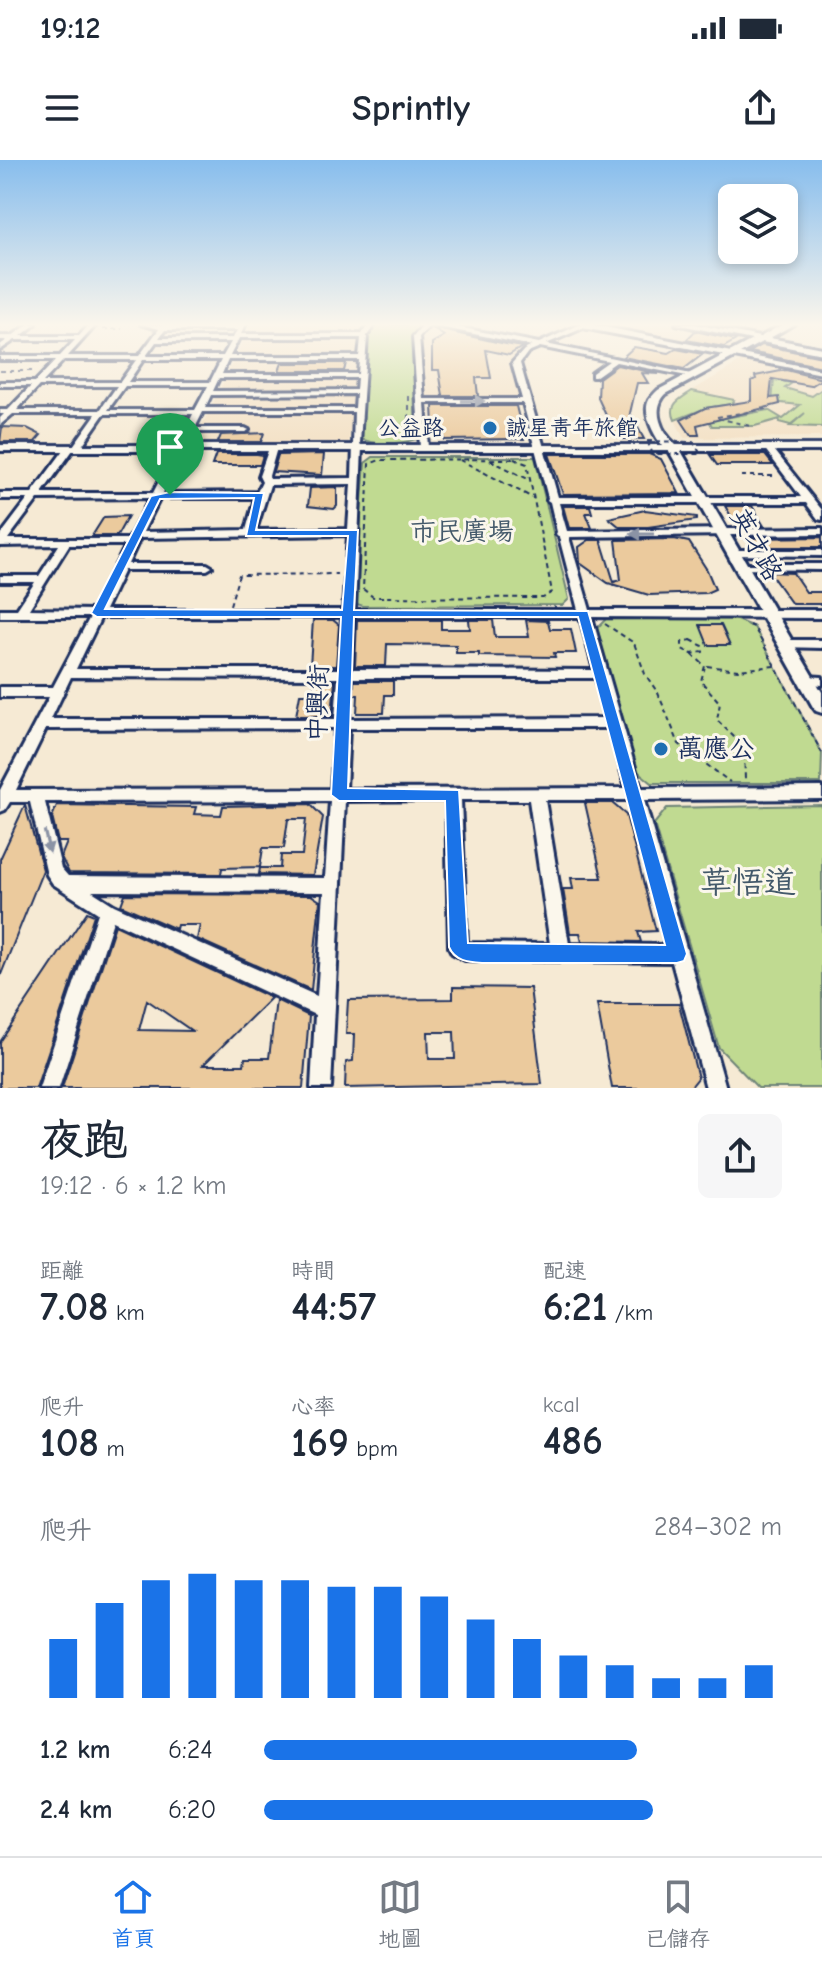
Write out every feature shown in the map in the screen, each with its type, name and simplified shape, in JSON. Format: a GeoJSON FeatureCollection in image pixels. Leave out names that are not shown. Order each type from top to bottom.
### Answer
{"type":"FeatureCollection","features":[{"type":"Feature","properties":{"kind":"main road","name":"英才路"},"geometry":{"type":"LineString","coordinates":[[708,367],[662,392],[651,406],[653,419],[663,439],[673,448],[785,644],[814,680],[822,707]]}},
{"type":"Feature","properties":{"kind":"main road","name":"英才路"},"geometry":{"type":"LineString","coordinates":[[673,448],[675,439],[663,415],[662,404],[671,394],[718,367]]}},
{"type":"Feature","properties":{"kind":"main road","name":"公益路"},"geometry":{"type":"LineString","coordinates":[[0,448],[822,448]]}},
{"type":"Feature","properties":{"kind":"street"},"geometry":{"type":"LineString","coordinates":[[0,423],[53,367]]}},
{"type":"Feature","properties":{"kind":"street"},"geometry":{"type":"LineString","coordinates":[[0,542],[133,367]]}},
{"type":"Feature","properties":{"kind":"street"},"geometry":{"type":"LineString","coordinates":[[2,800],[221,367]]}},
{"type":"Feature","properties":{"kind":"street","name":"中興街"},"geometry":{"type":"LineString","coordinates":[[321,1088],[344,724],[361,367]]}},
{"type":"Feature","properties":{"kind":"street"},"geometry":{"type":"LineString","coordinates":[[419,367],[424,448]]}},
{"type":"Feature","properties":{"kind":"street"},"geometry":{"type":"LineString","coordinates":[[517,367],[716,1088]]}},
{"type":"Feature","properties":{"kind":"street"},"geometry":{"type":"LineString","coordinates":[[595,375],[605,367]]}},
{"type":"Feature","properties":{"kind":"street"},"geometry":{"type":"LineString","coordinates":[[652,367],[692,375]]}},
{"type":"Feature","properties":{"kind":"street"},"geometry":{"type":"LineString","coordinates":[[798,367],[822,372]]}},
{"type":"Feature","properties":{"kind":"street"},"geometry":{"type":"LineString","coordinates":[[174,384],[183,370]]}},
{"type":"Feature","properties":{"kind":"street"},"geometry":{"type":"LineString","coordinates":[[0,384],[88,380],[121,384],[174,384],[361,376]]}},
{"type":"Feature","properties":{"kind":"street"},"geometry":{"type":"LineString","coordinates":[[208,393],[360,392]]}},
{"type":"Feature","properties":{"kind":"street"},"geometry":{"type":"LineString","coordinates":[[422,401],[525,401]]}},
{"type":"Feature","properties":{"kind":"street"},"geometry":{"type":"LineString","coordinates":[[0,412],[358,410]]}},
{"type":"Feature","properties":{"kind":"street"},"geometry":{"type":"LineString","coordinates":[[189,430],[245,430]]}},
{"type":"Feature","properties":{"kind":"street"},"geometry":{"type":"LineString","coordinates":[[267,482],[264,476],[273,448]]}},
{"type":"Feature","properties":{"kind":"street"},"geometry":{"type":"LineString","coordinates":[[768,448],[822,517]]}},
{"type":"Feature","properties":{"kind":"street"},"geometry":{"type":"LineString","coordinates":[[267,482],[356,481]]}},
{"type":"Feature","properties":{"kind":"street"},"geometry":{"type":"LineString","coordinates":[[250,534],[260,495],[267,482]]}},
{"type":"Feature","properties":{"kind":"street"},"geometry":{"type":"LineString","coordinates":[[0,496],[260,495]]}},
{"type":"Feature","properties":{"kind":"street"},"geometry":{"type":"LineString","coordinates":[[552,500],[809,500]]}},
{"type":"Feature","properties":{"kind":"street"},"geometry":{"type":"LineString","coordinates":[[561,534],[693,535],[720,531],[822,531]]}},
{"type":"Feature","properties":{"kind":"street"},"geometry":{"type":"LineString","coordinates":[[0,542],[354,532]]}},
{"type":"Feature","properties":{"kind":"street"},"geometry":{"type":"LineString","coordinates":[[21,613],[66,542]]}},
{"type":"Feature","properties":{"kind":"street"},"geometry":{"type":"LineString","coordinates":[[737,560],[822,553]]}},
{"type":"Feature","properties":{"kind":"street"},"geometry":{"type":"LineString","coordinates":[[737,560],[822,567]]}},
{"type":"Feature","properties":{"kind":"street"},"geometry":{"type":"LineString","coordinates":[[120,567],[207,567]]}},
{"type":"Feature","properties":{"kind":"street"},"geometry":{"type":"LineString","coordinates":[[0,579],[43,579]]}},
{"type":"Feature","properties":{"kind":"street"},"geometry":{"type":"LineString","coordinates":[[0,613],[822,614]]}},
{"type":"Feature","properties":{"kind":"street"},"geometry":{"type":"LineString","coordinates":[[785,644],[822,644]]}},
{"type":"Feature","properties":{"kind":"street"},"geometry":{"type":"LineString","coordinates":[[67,673],[600,674]]}},
{"type":"Feature","properties":{"kind":"street"},"geometry":{"type":"LineString","coordinates":[[0,692],[57,692]]}},
{"type":"Feature","properties":{"kind":"street"},"geometry":{"type":"LineString","coordinates":[[42,724],[614,723]]}},
{"type":"Feature","properties":{"kind":"street"},"geometry":{"type":"LineString","coordinates":[[2,800],[36,796],[822,793]]}},
{"type":"Feature","properties":{"kind":"street"},"geometry":{"type":"LineString","coordinates":[[536,794],[561,954]]}},
{"type":"Feature","properties":{"kind":"street"},"geometry":{"type":"LineString","coordinates":[[453,795],[458,947],[465,952],[677,954]]}},
{"type":"Feature","properties":{"kind":"street"},"geometry":{"type":"LineString","coordinates":[[36,796],[53,870],[65,883],[108,910],[325,1010]]}},
{"type":"Feature","properties":{"kind":"street"},"geometry":{"type":"LineString","coordinates":[[65,883],[332,885]]}},
{"type":"Feature","properties":{"kind":"street"},"geometry":{"type":"LineString","coordinates":[[49,1088],[108,910]]}},
{"type":"Feature","properties":{"kind":"path"},"geometry":{"type":"LineString","coordinates":[[0,371],[50,371]]}},
{"type":"Feature","properties":{"kind":"path"},"geometry":{"type":"LineString","coordinates":[[750,426],[717,417],[766,409]]}},
{"type":"Feature","properties":{"kind":"path"},"geometry":{"type":"LineString","coordinates":[[730,422],[732,415]]}},
{"type":"Feature","properties":{"kind":"path"},"geometry":{"type":"LineString","coordinates":[[647,441],[693,442],[701,454],[653,454],[647,441]]}},
{"type":"Feature","properties":{"kind":"path"},"geometry":{"type":"LineString","coordinates":[[459,459],[534,499]]}},
{"type":"Feature","properties":{"kind":"path"},"geometry":{"type":"LineString","coordinates":[[489,459],[530,480]]}},
{"type":"Feature","properties":{"kind":"path"},"geometry":{"type":"LineString","coordinates":[[489,459],[514,459],[527,464],[552,592],[543,598],[373,597],[363,589],[369,464],[380,460],[489,459]]}},
{"type":"Feature","properties":{"kind":"path"},"geometry":{"type":"LineString","coordinates":[[741,476],[790,476]]}},
{"type":"Feature","properties":{"kind":"path"},"geometry":{"type":"LineString","coordinates":[[228,613],[239,575],[351,574]]}},
{"type":"Feature","properties":{"kind":"path"},"geometry":{"type":"LineString","coordinates":[[616,621],[601,621],[634,643],[645,674],[658,693],[679,744],[746,793]]}},
{"type":"Feature","properties":{"kind":"path"},"geometry":{"type":"LineString","coordinates":[[741,622],[754,627],[822,753]]}},
{"type":"Feature","properties":{"kind":"path"},"geometry":{"type":"LineString","coordinates":[[692,654],[703,652],[703,646],[695,641],[681,644],[682,649],[705,666],[738,670],[775,666]]}},
{"type":"Feature","properties":{"kind":"path"},"geometry":{"type":"LineString","coordinates":[[705,666],[701,681],[720,703],[717,720],[744,747],[746,793]]}},
{"type":"Feature","properties":{"kind":"shaded area"},"geometry":{"type":"Polygon","coordinates":[[[230,367],[356,367],[349,444],[194,442],[230,367]]]}},
{"type":"Feature","properties":{"kind":"shaded area"},"geometry":{"type":"Polygon","coordinates":[[[421,367],[513,367],[521,400],[424,399],[421,367]]]}},
{"type":"Feature","properties":{"kind":"shaded area"},"geometry":{"type":"Polygon","coordinates":[[[731,367],[781,367],[822,375],[822,437],[684,438],[673,416],[675,401],[731,367]]]}},
{"type":"Feature","properties":{"kind":"green space"},"geometry":{"type":"Polygon","coordinates":[[[365,367],[413,367],[416,439],[387,443],[359,438],[365,367]]]}},
{"type":"Feature","properties":{"kind":"green space"},"geometry":{"type":"Polygon","coordinates":[[[774,380],[792,383],[785,388],[812,396],[822,389],[822,427],[790,426],[805,413],[790,425],[779,422],[780,419],[755,426],[712,426],[709,421],[768,410],[783,419],[800,405],[772,402],[774,380]]]}},
{"type":"Feature","properties":{"kind":"green space"},"geometry":{"type":"Polygon","coordinates":[[[692,391],[734,400],[731,404],[706,408],[675,420],[674,406],[692,391]]]}},
{"type":"Feature","properties":{"kind":"green space","name":"市民廣場"},"geometry":{"type":"Polygon","coordinates":[[[373,457],[535,457],[569,599],[563,605],[363,606],[354,603],[365,463],[373,457]]]}},
{"type":"Feature","properties":{"kind":"green space"},"geometry":{"type":"Polygon","coordinates":[[[608,617],[734,619],[754,627],[822,753],[821,783],[652,783],[635,769],[597,628],[608,617]]]}},
{"type":"Feature","properties":{"kind":"green space","name":"草悟道"},"geometry":{"type":"Polygon","coordinates":[[[822,805],[822,1088],[758,1088],[719,1048],[654,824],[667,808],[822,805]]]}},
{"type":"Feature","properties":{"kind":"building"},"geometry":{"type":"Polygon","coordinates":[[[280,367],[345,367],[344,371],[279,371],[280,367]]]}},
{"type":"Feature","properties":{"kind":"building"},"geometry":{"type":"Polygon","coordinates":[[[432,367],[489,367],[491,378],[476,378],[478,396],[443,396],[439,370],[432,370],[432,367]]]}},
{"type":"Feature","properties":{"kind":"building"},"geometry":{"type":"Polygon","coordinates":[[[614,367],[659,374],[642,373],[648,383],[637,383],[630,413],[644,439],[622,439],[615,435],[598,398],[599,378],[614,367]]]}},
{"type":"Feature","properties":{"kind":"building"},"geometry":{"type":"Polygon","coordinates":[[[786,370],[822,379],[811,386],[772,379],[770,398],[779,397],[780,404],[697,425],[699,435],[691,435],[681,420],[705,408],[751,401],[751,381],[756,379],[755,376],[786,370]]]}},
{"type":"Feature","properties":{"kind":"building"},"geometry":{"type":"Polygon","coordinates":[[[433,406],[516,406],[524,439],[444,440],[439,425],[434,425],[433,406]]]}},
{"type":"Feature","properties":{"kind":"building"},"geometry":{"type":"Polygon","coordinates":[[[2,427],[27,428],[41,435],[35,442],[0,442],[2,427]]]}},
{"type":"Feature","properties":{"kind":"building"},"geometry":{"type":"Polygon","coordinates":[[[264,433],[261,442],[218,442],[221,435],[264,433]]]}},
{"type":"Feature","properties":{"kind":"building"},"geometry":{"type":"Polygon","coordinates":[[[216,454],[263,455],[260,465],[212,465],[216,454]]]}},
{"type":"Feature","properties":{"kind":"building"},"geometry":{"type":"Polygon","coordinates":[[[324,454],[322,475],[273,472],[278,455],[324,454]]]}},
{"type":"Feature","properties":{"kind":"building"},"geometry":{"type":"Polygon","coordinates":[[[549,454],[649,454],[661,459],[679,493],[563,494],[549,454]]]}},
{"type":"Feature","properties":{"kind":"building"},"geometry":{"type":"Polygon","coordinates":[[[710,455],[765,455],[773,465],[717,465],[710,455]]]}},
{"type":"Feature","properties":{"kind":"building"},"geometry":{"type":"Polygon","coordinates":[[[337,487],[337,506],[334,509],[308,506],[310,488],[337,487]]]}},
{"type":"Feature","properties":{"kind":"building"},"geometry":{"type":"Polygon","coordinates":[[[563,506],[590,506],[592,513],[586,513],[592,528],[569,528],[563,506]]]}},
{"type":"Feature","properties":{"kind":"building"},"geometry":{"type":"Polygon","coordinates":[[[725,506],[752,506],[764,526],[737,526],[725,506]]]}},
{"type":"Feature","properties":{"kind":"building"},"geometry":{"type":"Polygon","coordinates":[[[645,510],[697,517],[697,520],[648,527],[620,527],[609,518],[645,510]]]}},
{"type":"Feature","properties":{"kind":"building"},"geometry":{"type":"Polygon","coordinates":[[[128,516],[117,536],[92,536],[104,517],[128,516]]]}},
{"type":"Feature","properties":{"kind":"building"},"geometry":{"type":"Polygon","coordinates":[[[822,537],[822,547],[758,547],[744,538],[822,537]]]}},
{"type":"Feature","properties":{"kind":"building"},"geometry":{"type":"Polygon","coordinates":[[[674,539],[689,542],[715,589],[706,593],[649,595],[608,583],[580,563],[579,547],[589,540],[601,540],[614,582],[621,580],[616,540],[674,539]]]}},
{"type":"Feature","properties":{"kind":"building"},"geometry":{"type":"Polygon","coordinates":[[[769,572],[793,573],[806,592],[822,592],[822,604],[792,604],[769,572]]]}},
{"type":"Feature","properties":{"kind":"building"},"geometry":{"type":"Polygon","coordinates":[[[313,620],[333,620],[339,625],[336,666],[310,666],[313,620]]]}},
{"type":"Feature","properties":{"kind":"building"},"geometry":{"type":"Polygon","coordinates":[[[357,620],[441,620],[441,629],[470,629],[469,620],[493,620],[495,637],[529,637],[526,620],[548,621],[550,629],[571,629],[576,653],[554,653],[555,657],[479,656],[479,653],[456,653],[456,645],[387,644],[386,666],[355,666],[357,620]]]}},
{"type":"Feature","properties":{"kind":"building"},"geometry":{"type":"Polygon","coordinates":[[[700,625],[721,625],[730,645],[708,645],[700,625]]]}},
{"type":"Feature","properties":{"kind":"building"},"geometry":{"type":"Polygon","coordinates":[[[315,681],[335,681],[332,716],[296,716],[300,694],[312,694],[315,681]]]}},
{"type":"Feature","properties":{"kind":"building"},"geometry":{"type":"Polygon","coordinates":[[[354,681],[393,681],[393,695],[385,695],[384,713],[357,713],[358,695],[353,695],[354,681]]]}},
{"type":"Feature","properties":{"kind":"building"},"geometry":{"type":"Polygon","coordinates":[[[585,803],[612,803],[626,815],[656,931],[638,932],[641,942],[582,941],[580,933],[570,933],[563,889],[573,889],[571,878],[602,878],[585,803]]]}},
{"type":"Feature","properties":{"kind":"building"},"geometry":{"type":"Polygon","coordinates":[[[310,804],[323,817],[313,875],[259,874],[260,868],[280,868],[281,855],[302,855],[306,819],[288,819],[284,848],[263,848],[260,867],[222,868],[221,874],[69,873],[61,857],[67,842],[58,842],[52,817],[57,805],[196,807],[194,814],[221,815],[223,806],[310,804]]]}},
{"type":"Feature","properties":{"kind":"building"},"geometry":{"type":"Polygon","coordinates":[[[25,805],[43,870],[0,977],[0,859],[25,805]]]}},
{"type":"Feature","properties":{"kind":"building"},"geometry":{"type":"Polygon","coordinates":[[[125,894],[311,895],[320,901],[311,990],[197,939],[200,925],[177,925],[176,929],[121,905],[125,894]]]}},
{"type":"Feature","properties":{"kind":"building"},"geometry":{"type":"Polygon","coordinates":[[[87,912],[94,915],[36,1088],[0,1088],[0,1042],[87,912]]]}},
{"type":"Feature","properties":{"kind":"building"},"geometry":{"type":"Polygon","coordinates":[[[115,925],[271,998],[203,1065],[244,1065],[245,1058],[269,1058],[276,1000],[309,1016],[303,1088],[62,1088],[115,925]],[[147,1000],[139,1030],[192,1031],[147,1000]]]}},
{"type":"Feature","properties":{"kind":"building"},"geometry":{"type":"Polygon","coordinates":[[[453,987],[530,988],[542,1084],[345,1088],[346,1062],[353,1061],[354,1034],[346,1034],[348,1000],[453,999],[453,987]],[[428,1032],[429,1059],[455,1059],[454,1032],[428,1032]]]}},
{"type":"Feature","properties":{"kind":"building"},"geometry":{"type":"Polygon","coordinates":[[[597,1004],[679,1004],[698,1078],[690,1088],[612,1088],[597,1004]]]}},
{"type":"Feature","properties":{"kind":"place","name":"誠星青年旅館"},"geometry":{"type":"Point","coordinates":[490,428]}},
{"type":"Feature","properties":{"kind":"place","name":"萬應公"},"geometry":{"type":"Point","coordinates":[661,749]}},
{"type":"Feature","properties":{"kind":"route"},"geometry":{"type":"LineString","coordinates":[[170,495],[156,496],[97,613],[348,613],[339,795],[453,795],[458,947],[465,952],[482,954],[677,954],[584,614],[348,613],[354,532],[250,534],[260,495],[170,495]]}}]}
